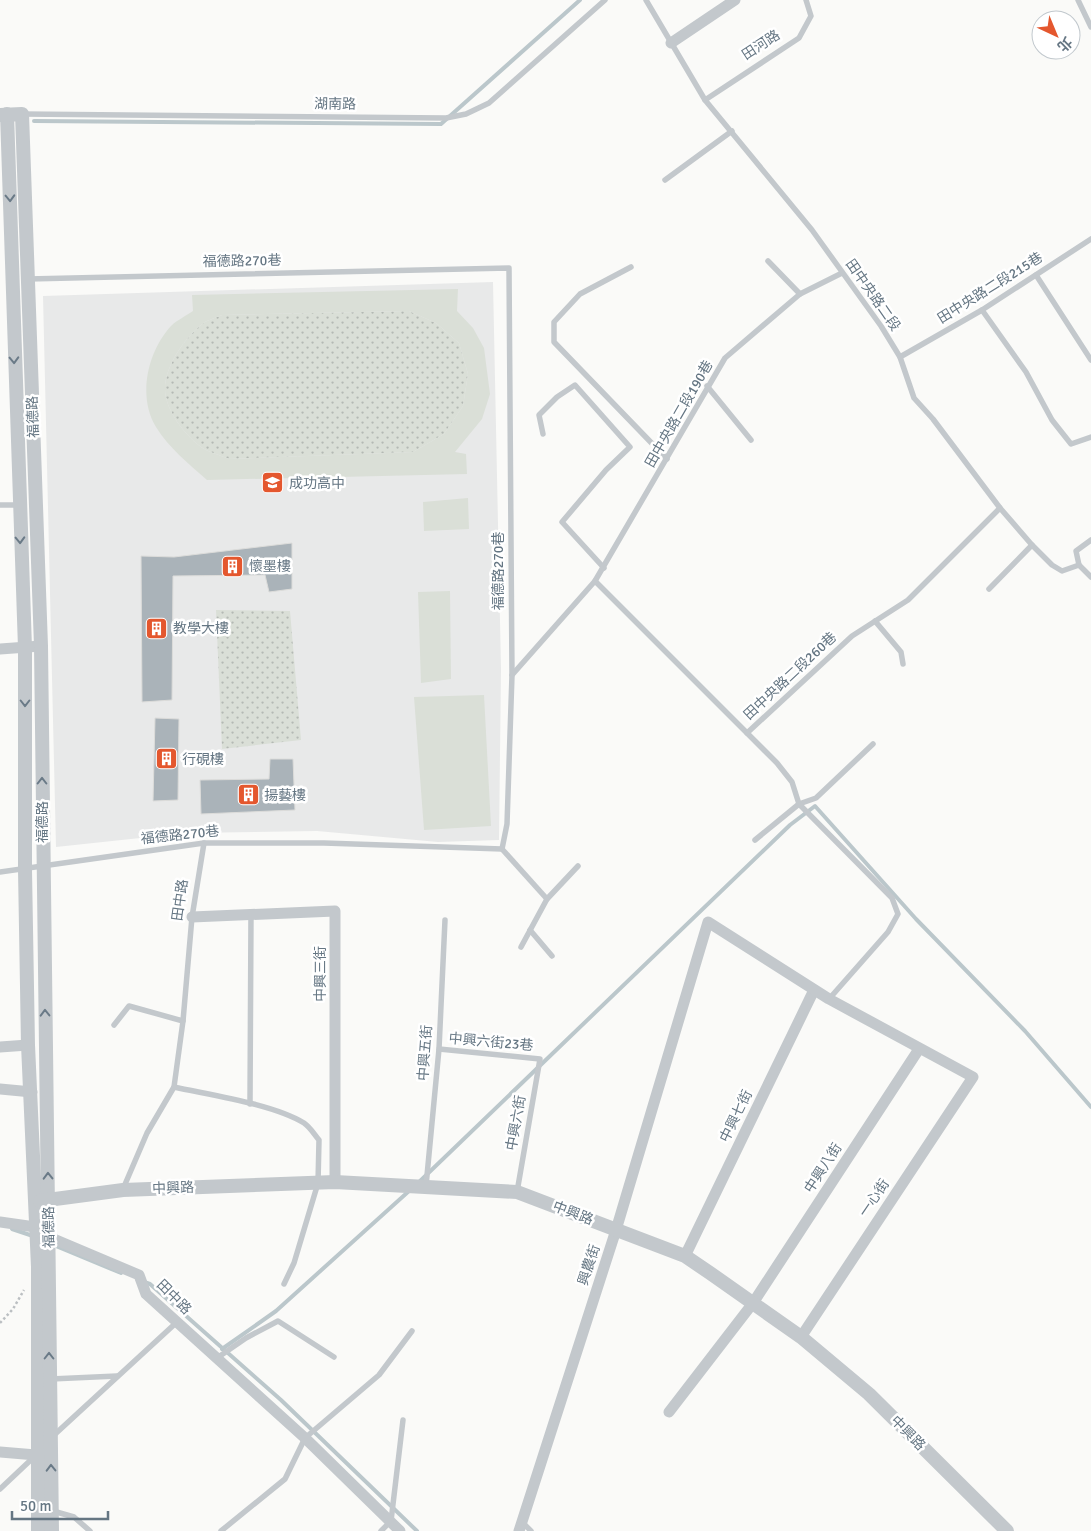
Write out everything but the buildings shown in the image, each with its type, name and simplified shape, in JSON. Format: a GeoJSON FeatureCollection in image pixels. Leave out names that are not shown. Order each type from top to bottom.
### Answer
{"type":"FeatureCollection","features":[{"type":"Feature","properties":{"kind":"street"},"geometry":{"type":"LineString","coordinates":[[671,43],[735,0]]}},
{"type":"Feature","properties":{"kind":"street"},"geometry":{"type":"LineString","coordinates":[[4,115],[22,114]]}},
{"type":"Feature","properties":{"kind":"street","name":"福德路"},"geometry":{"type":"LineString","coordinates":[[22,114],[41,646],[41,1201],[35,1226],[38,1267],[36,1455],[38,1531]]}},
{"type":"Feature","properties":{"kind":"street","name":"福德路"},"geometry":{"type":"LineString","coordinates":[[4,115],[25,648],[25,870],[28,1045],[41,1201],[49,1237],[52,1531]]}},
{"type":"Feature","properties":{"kind":"street"},"geometry":{"type":"LineString","coordinates":[[0,649],[41,646]]}},
{"type":"Feature","properties":{"kind":"street","name":"中興三街"},"geometry":{"type":"LineString","coordinates":[[192,917],[251,913],[336,911],[335,1182]]}},
{"type":"Feature","properties":{"kind":"street","name":"興農街"},"geometry":{"type":"LineString","coordinates":[[520,1527],[616,1230],[708,922],[814,990]]}},
{"type":"Feature","properties":{"kind":"street"},"geometry":{"type":"LineString","coordinates":[[814,990],[920,1049]]}},
{"type":"Feature","properties":{"kind":"street","name":"中興七街"},"geometry":{"type":"LineString","coordinates":[[685,1256],[814,990]]}},
{"type":"Feature","properties":{"kind":"street"},"geometry":{"type":"LineString","coordinates":[[0,1047],[28,1045]]}},
{"type":"Feature","properties":{"kind":"street","name":"一心街"},"geometry":{"type":"LineString","coordinates":[[801,1337],[973,1077],[920,1049]]}},
{"type":"Feature","properties":{"kind":"street","name":"中興八街"},"geometry":{"type":"LineString","coordinates":[[669,1412],[753,1303],[920,1049]]}},
{"type":"Feature","properties":{"kind":"street"},"geometry":{"type":"LineString","coordinates":[[0,1089],[32,1092]]}},
{"type":"Feature","properties":{"kind":"street","name":"中興路"},"geometry":{"type":"LineString","coordinates":[[41,1201],[123,1190],[335,1182],[517,1192],[685,1256],[753,1303],[801,1337],[870,1394],[1007,1531]]}},
{"type":"Feature","properties":{"kind":"street"},"geometry":{"type":"LineString","coordinates":[[0,1222],[35,1226]]}},
{"type":"Feature","properties":{"kind":"street","name":"田中路"},"geometry":{"type":"LineString","coordinates":[[35,1226],[49,1237],[139,1275],[146,1294],[306,1438],[400,1531]]}},
{"type":"Feature","properties":{"kind":"street"},"geometry":{"type":"LineString","coordinates":[[0,1452],[36,1455]]}},
{"type":"Feature","properties":{"kind":"lane","name":"湖南路"},"geometry":{"type":"LineString","coordinates":[[22,114],[446,118],[466,114],[489,103],[605,0]]}},
{"type":"Feature","properties":{"kind":"lane","name":"田中央路二段"},"geometry":{"type":"LineString","coordinates":[[646,0],[705,100],[812,230],[900,357],[914,398],[933,419],[1000,508],[1032,545],[1052,565],[1062,571],[1079,565]]}},
{"type":"Feature","properties":{"kind":"lane","name":"田河路"},"geometry":{"type":"LineString","coordinates":[[705,100],[799,38],[811,16],[806,0]]}},
{"type":"Feature","properties":{"kind":"lane"},"geometry":{"type":"LineString","coordinates":[[1078,0],[1091,27]]}},
{"type":"Feature","properties":{"kind":"lane"},"geometry":{"type":"LineString","coordinates":[[665,180],[732,131]]}},
{"type":"Feature","properties":{"kind":"lane","name":"田中央路二段215巷"},"geometry":{"type":"LineString","coordinates":[[900,357],[982,310],[1091,239]]}},
{"type":"Feature","properties":{"kind":"lane"},"geometry":{"type":"LineString","coordinates":[[768,261],[800,294]]}},
{"type":"Feature","properties":{"kind":"lane"},"geometry":{"type":"LineString","coordinates":[[632,267],[580,294],[554,322],[554,342],[668,460]]}},
{"type":"Feature","properties":{"kind":"lane","name":"福德路270巷"},"geometry":{"type":"LineString","coordinates":[[0,872],[25,870],[204,843],[324,843],[502,849],[507,824],[512,675],[509,268],[28,279]]}},
{"type":"Feature","properties":{"kind":"lane","name":"田中央路二段190巷"},"geometry":{"type":"LineString","coordinates":[[512,675],[604,568],[668,460],[707,386],[725,358],[800,294],[842,274]]}},
{"type":"Feature","properties":{"kind":"lane"},"geometry":{"type":"LineString","coordinates":[[1036,275],[1091,360]]}},
{"type":"Feature","properties":{"kind":"lane"},"geometry":{"type":"LineString","coordinates":[[982,310],[1026,372],[1052,420],[1071,444],[1091,437]]}},
{"type":"Feature","properties":{"kind":"lane"},"geometry":{"type":"LineString","coordinates":[[543,434],[539,415],[557,397],[575,385],[630,446],[606,470],[562,522],[604,568]]}},
{"type":"Feature","properties":{"kind":"lane"},"geometry":{"type":"LineString","coordinates":[[707,386],[751,440]]}},
{"type":"Feature","properties":{"kind":"lane"},"geometry":{"type":"LineString","coordinates":[[0,505],[19,505]]}},
{"type":"Feature","properties":{"kind":"lane","name":"田中央路二段260巷"},"geometry":{"type":"LineString","coordinates":[[829,999],[888,932],[898,914],[892,898],[800,804],[792,782],[777,763],[747,732],[852,636],[908,600],[1000,508]]}},
{"type":"Feature","properties":{"kind":"lane"},"geometry":{"type":"LineString","coordinates":[[1091,540],[1076,551],[1079,565],[1091,577]]}},
{"type":"Feature","properties":{"kind":"lane"},"geometry":{"type":"LineString","coordinates":[[989,589],[1032,545]]}},
{"type":"Feature","properties":{"kind":"lane"},"geometry":{"type":"LineString","coordinates":[[594,581],[747,732]]}},
{"type":"Feature","properties":{"kind":"lane"},"geometry":{"type":"LineString","coordinates":[[875,621],[901,652],[903,664]]}},
{"type":"Feature","properties":{"kind":"lane"},"geometry":{"type":"LineString","coordinates":[[755,840],[800,804],[816,798],[873,744]]}},
{"type":"Feature","properties":{"kind":"lane","name":"田中路"},"geometry":{"type":"LineString","coordinates":[[123,1190],[147,1133],[174,1087],[183,1021],[192,917],[204,843]]}},
{"type":"Feature","properties":{"kind":"lane"},"geometry":{"type":"LineString","coordinates":[[502,849],[547,899]]}},
{"type":"Feature","properties":{"kind":"lane"},"geometry":{"type":"LineString","coordinates":[[521,947],[547,899],[578,866]]}},
{"type":"Feature","properties":{"kind":"lane"},"geometry":{"type":"LineString","coordinates":[[250,1104],[251,913]]}},
{"type":"Feature","properties":{"kind":"lane","name":"中興五街"},"geometry":{"type":"LineString","coordinates":[[426,1188],[439,1049],[445,920]]}},
{"type":"Feature","properties":{"kind":"lane"},"geometry":{"type":"LineString","coordinates":[[530,930],[552,956]]}},
{"type":"Feature","properties":{"kind":"lane"},"geometry":{"type":"LineString","coordinates":[[114,1025],[129,1006],[183,1021]]}},
{"type":"Feature","properties":{"kind":"lane","name":"中興六街23巷"},"geometry":{"type":"LineString","coordinates":[[439,1049],[540,1059]]}},
{"type":"Feature","properties":{"kind":"lane","name":"中興六街"},"geometry":{"type":"LineString","coordinates":[[517,1192],[540,1059]]}},
{"type":"Feature","properties":{"kind":"lane"},"geometry":{"type":"LineString","coordinates":[[174,1087],[250,1104],[296,1119],[306,1124],[319,1140],[318,1183],[294,1263],[284,1284]]}},
{"type":"Feature","properties":{"kind":"lane"},"geometry":{"type":"LineString","coordinates":[[217,1358],[246,1338],[278,1321],[334,1356]]}},
{"type":"Feature","properties":{"kind":"lane"},"geometry":{"type":"LineString","coordinates":[[0,1489],[50,1439],[177,1322]]}},
{"type":"Feature","properties":{"kind":"lane"},"geometry":{"type":"LineString","coordinates":[[221,1531],[285,1479],[306,1438],[379,1376],[412,1331]]}},
{"type":"Feature","properties":{"kind":"lane"},"geometry":{"type":"LineString","coordinates":[[50,1379],[117,1376]]}},
{"type":"Feature","properties":{"kind":"lane"},"geometry":{"type":"LineString","coordinates":[[381,1531],[391,1521],[403,1420]]}},
{"type":"Feature","properties":{"kind":"lane"},"geometry":{"type":"LineString","coordinates":[[37,1510],[52,1510],[74,1517],[90,1531]]}},
{"type":"Feature","properties":{"kind":"lane"},"geometry":{"type":"LineString","coordinates":[[520,1527],[531,1531]]}},
{"type":"Feature","properties":{"kind":"path"},"geometry":{"type":"LineString","coordinates":[[0,1323],[13,1310],[38,1267]]}},
{"type":"Feature","properties":{"kind":"shaded area","name":"成功高中"},"geometry":{"type":"Polygon","coordinates":[[[493,282],[501,669],[499,840],[438,842],[317,831],[187,833],[56,847],[43,296],[493,282]]]}},
{"type":"Feature","properties":{"kind":"shaded area"},"geometry":{"type":"Polygon","coordinates":[[[458,289],[457,311],[473,328],[484,348],[490,394],[482,419],[455,452],[466,454],[467,474],[207,480],[161,435],[150,415],[147,402],[148,374],[156,348],[171,326],[193,311],[192,295],[458,289]],[[409,311],[222,315],[202,324],[182,345],[168,371],[165,389],[168,405],[177,421],[195,442],[204,449],[229,459],[413,452],[444,434],[463,406],[468,374],[459,343],[436,323],[409,311]]]}},
{"type":"Feature","properties":{"kind":"shaded area"},"geometry":{"type":"Polygon","coordinates":[[[409,311],[436,323],[459,343],[468,374],[463,406],[444,434],[413,452],[229,459],[201,447],[195,442],[177,421],[168,405],[165,389],[168,371],[172,362],[182,345],[206,321],[222,315],[409,311]]]}},
{"type":"Feature","properties":{"kind":"shaded area"},"geometry":{"type":"Polygon","coordinates":[[[468,498],[469,529],[424,531],[423,502],[468,498]]]}},
{"type":"Feature","properties":{"kind":"shaded area"},"geometry":{"type":"Polygon","coordinates":[[[450,591],[451,679],[421,683],[418,592],[450,591]]]}},
{"type":"Feature","properties":{"kind":"shaded area"},"geometry":{"type":"Polygon","coordinates":[[[216,610],[290,611],[301,740],[222,749],[216,610]]]}},
{"type":"Feature","properties":{"kind":"shaded area"},"geometry":{"type":"Polygon","coordinates":[[[484,695],[491,826],[424,830],[414,697],[484,695]]]}},
{"type":"Feature","properties":{"kind":"waterway"},"geometry":{"type":"LineString","coordinates":[[34,121],[441,124],[580,0]]}},
{"type":"Feature","properties":{"kind":"waterway"},"geometry":{"type":"LineString","coordinates":[[418,1183],[790,825],[815,806],[916,919],[1025,1031],[1091,1107]]}},
{"type":"Feature","properties":{"kind":"waterway"},"geometry":{"type":"LineString","coordinates":[[222,1349],[276,1311],[409,1191]]}},
{"type":"Feature","properties":{"kind":"waterway"},"geometry":{"type":"LineString","coordinates":[[12,1229],[33,1236]]}},
{"type":"Feature","properties":{"kind":"waterway"},"geometry":{"type":"LineString","coordinates":[[51,1244],[121,1273]]}},
{"type":"Feature","properties":{"kind":"waterway"},"geometry":{"type":"LineString","coordinates":[[144,1282],[150,1284],[281,1400],[417,1531]]}},
{"type":"Feature","properties":{"kind":"place","name":"成功高中"},"geometry":{"type":"Point","coordinates":[273,483]}},
{"type":"Feature","properties":{"kind":"place","name":"懷墨樓"},"geometry":{"type":"Point","coordinates":[233,566]}},
{"type":"Feature","properties":{"kind":"place","name":"教學大樓"},"geometry":{"type":"Point","coordinates":[157,628]}},
{"type":"Feature","properties":{"kind":"place","name":"行硯樓"},"geometry":{"type":"Point","coordinates":[166,759]}},
{"type":"Feature","properties":{"kind":"place","name":"揚藝樓"},"geometry":{"type":"Point","coordinates":[248,795]}}]}
